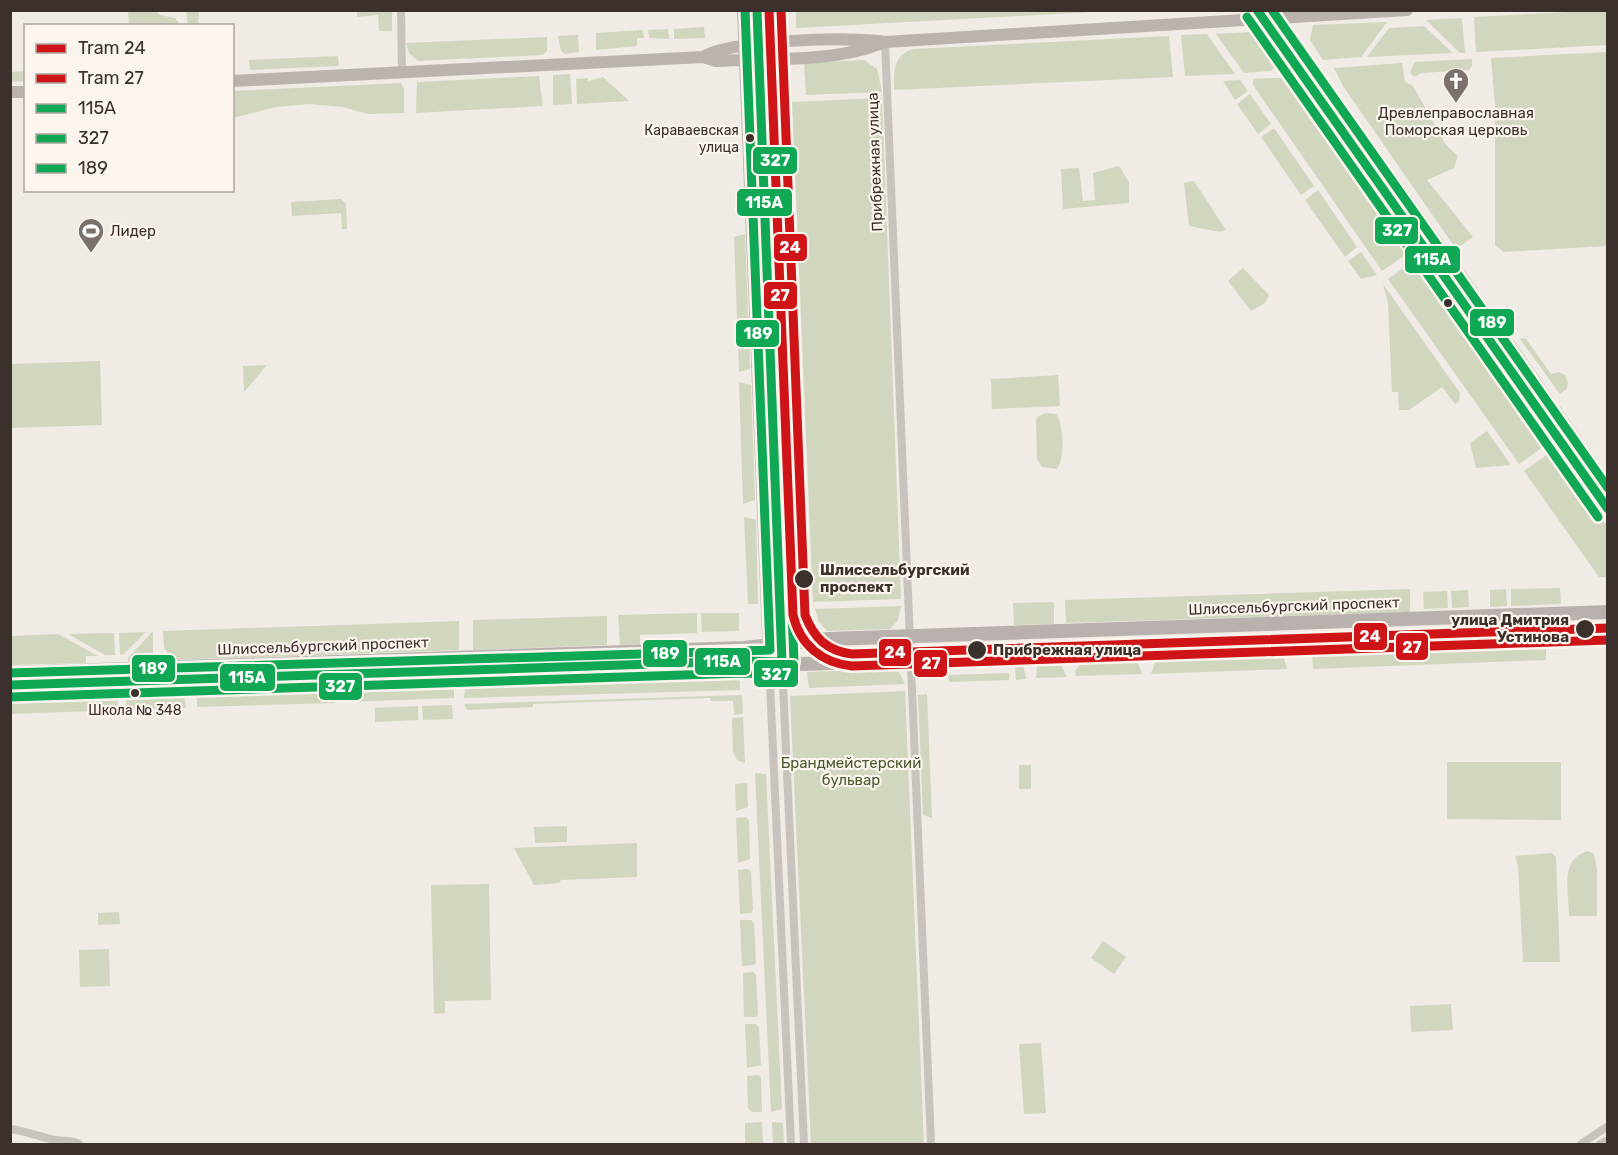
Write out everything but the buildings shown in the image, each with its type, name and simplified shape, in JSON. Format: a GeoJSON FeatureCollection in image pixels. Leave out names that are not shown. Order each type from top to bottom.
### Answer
{"type":"FeatureCollection","features":[{"type":"Feature","properties":{"kind":"main road","name":"Шлиссельбургский проспект"},"geometry":{"type":"LineString","coordinates":[[10,673],[744,648],[802,640],[1608,612]]}},
{"type":"Feature","properties":{"kind":"main road","name":"Шлиссельбургский проспект"},"geometry":{"type":"LineString","coordinates":[[10,685],[909,660],[1608,636]]}},
{"type":"Feature","properties":{"kind":"street"},"geometry":{"type":"LineString","coordinates":[[401,10],[402,73]]}},
{"type":"Feature","properties":{"kind":"street"},"geometry":{"type":"LineString","coordinates":[[743,10],[774,644],[804,1144]]}},
{"type":"Feature","properties":{"kind":"street"},"geometry":{"type":"LineString","coordinates":[[758,10],[774,644]]}},
{"type":"Feature","properties":{"kind":"street"},"geometry":{"type":"LineString","coordinates":[[702,57],[715,50],[861,38],[885,42],[1260,15],[1407,10]]}},
{"type":"Feature","properties":{"kind":"street"},"geometry":{"type":"LineString","coordinates":[[1260,15],[1608,510]]}},
{"type":"Feature","properties":{"kind":"street"},"geometry":{"type":"LineString","coordinates":[[234,81],[702,57],[716,61],[744,60],[861,53],[885,42]]}},
{"type":"Feature","properties":{"kind":"street","name":"Прибрежная улица"},"geometry":{"type":"LineString","coordinates":[[885,42],[908,637],[931,1144]]}},
{"type":"Feature","properties":{"kind":"street"},"geometry":{"type":"LineString","coordinates":[[775,662],[791,1144]]}},
{"type":"Feature","properties":{"kind":"street"},"geometry":{"type":"LineString","coordinates":[[1581,1144],[1608,1126]]}},
{"type":"Feature","properties":{"kind":"street"},"geometry":{"type":"LineString","coordinates":[[10,1129],[33,1132],[57,1142],[69,1139],[79,1144]]}},
{"type":"Feature","properties":{"kind":"street"},"geometry":{"type":"LineString","coordinates":[[1600,1144],[1608,1140]]}},
{"type":"Feature","properties":{"kind":"green space"},"geometry":{"type":"Polygon","coordinates":[[[357,10],[392,11],[392,31],[379,31],[378,15],[357,17],[357,10]]]}},
{"type":"Feature","properties":{"kind":"green space"},"geometry":{"type":"Polygon","coordinates":[[[796,10],[1112,10],[1112,11],[796,28],[796,10]]]}},
{"type":"Feature","properties":{"kind":"green space"},"geometry":{"type":"Polygon","coordinates":[[[1607,10],[1607,45],[1476,52],[1474,17],[1607,10]]]}},
{"type":"Feature","properties":{"kind":"green space"},"geometry":{"type":"Polygon","coordinates":[[[128,11],[156,11],[160,15],[175,18],[179,24],[129,24],[128,11]]]}},
{"type":"Feature","properties":{"kind":"green space"},"geometry":{"type":"Polygon","coordinates":[[[186,11],[199,11],[198,24],[188,24],[186,11]]]}},
{"type":"Feature","properties":{"kind":"green space"},"geometry":{"type":"Polygon","coordinates":[[[1462,18],[1465,53],[1460,53],[1426,20],[1462,18]]]}},
{"type":"Feature","properties":{"kind":"green space"},"geometry":{"type":"Polygon","coordinates":[[[1387,22],[1361,57],[1323,60],[1310,40],[1313,25],[1387,22]]]}},
{"type":"Feature","properties":{"kind":"green space"},"geometry":{"type":"Polygon","coordinates":[[[1424,26],[1453,53],[1367,57],[1389,28],[1424,26]]]}},
{"type":"Feature","properties":{"kind":"green space"},"geometry":{"type":"Polygon","coordinates":[[[704,27],[705,38],[674,39],[674,29],[704,27]]]}},
{"type":"Feature","properties":{"kind":"green space"},"geometry":{"type":"Polygon","coordinates":[[[668,29],[669,39],[649,38],[648,30],[668,29]]]}},
{"type":"Feature","properties":{"kind":"green space"},"geometry":{"type":"Polygon","coordinates":[[[643,30],[644,38],[637,38],[637,46],[596,50],[596,33],[643,30]]]}},
{"type":"Feature","properties":{"kind":"green space"},"geometry":{"type":"Polygon","coordinates":[[[1251,32],[1266,40],[1282,63],[1270,71],[1244,73],[1216,34],[1251,32]]]}},
{"type":"Feature","properties":{"kind":"green space"},"geometry":{"type":"Polygon","coordinates":[[[1207,34],[1235,74],[1185,76],[1181,35],[1207,34]]]}},
{"type":"Feature","properties":{"kind":"green space"},"geometry":{"type":"Polygon","coordinates":[[[578,35],[579,52],[565,54],[561,51],[558,36],[578,35]]]}},
{"type":"Feature","properties":{"kind":"green space"},"geometry":{"type":"Polygon","coordinates":[[[1169,36],[1173,77],[894,90],[898,60],[913,49],[1169,36]]]}},
{"type":"Feature","properties":{"kind":"green space"},"geometry":{"type":"Polygon","coordinates":[[[547,37],[547,51],[543,55],[418,61],[409,53],[406,43],[547,37]]]}},
{"type":"Feature","properties":{"kind":"green space"},"geometry":{"type":"Polygon","coordinates":[[[1607,52],[1607,246],[1504,252],[1495,245],[1495,105],[1491,58],[1607,52]]]}},
{"type":"Feature","properties":{"kind":"green space"},"geometry":{"type":"Polygon","coordinates":[[[338,56],[339,66],[250,70],[249,60],[338,56]]]}},
{"type":"Feature","properties":{"kind":"green space"},"geometry":{"type":"Polygon","coordinates":[[[1472,59],[1472,66],[1469,70],[1422,73],[1414,77],[1410,72],[1415,62],[1472,59]]]}},
{"type":"Feature","properties":{"kind":"green space"},"geometry":{"type":"Polygon","coordinates":[[[864,60],[877,69],[882,92],[806,95],[804,63],[864,60]]]}},
{"type":"Feature","properties":{"kind":"green space"},"geometry":{"type":"Polygon","coordinates":[[[1402,63],[1405,82],[1413,86],[1446,145],[1458,156],[1454,168],[1427,180],[1473,237],[1456,249],[1343,86],[1334,68],[1402,63]]]}},
{"type":"Feature","properties":{"kind":"green space"},"geometry":{"type":"Polygon","coordinates":[[[24,71],[24,81],[11,82],[11,72],[24,71]]]}},
{"type":"Feature","properties":{"kind":"green space"},"geometry":{"type":"Polygon","coordinates":[[[1320,72],[1326,76],[1477,288],[1466,294],[1314,76],[1320,72]]]}},
{"type":"Feature","properties":{"kind":"green space"},"geometry":{"type":"Polygon","coordinates":[[[570,74],[572,104],[553,105],[553,75],[570,74]]]}},
{"type":"Feature","properties":{"kind":"green space"},"geometry":{"type":"Polygon","coordinates":[[[539,76],[543,106],[416,113],[417,82],[539,76]]]}},
{"type":"Feature","properties":{"kind":"green space"},"geometry":{"type":"Polygon","coordinates":[[[603,77],[629,101],[577,104],[576,79],[588,78],[588,81],[603,77]]]}},
{"type":"Feature","properties":{"kind":"green space"},"geometry":{"type":"Polygon","coordinates":[[[1292,77],[1411,246],[1407,254],[1382,271],[1253,85],[1253,79],[1292,77]]]}},
{"type":"Feature","properties":{"kind":"green space"},"geometry":{"type":"Polygon","coordinates":[[[1240,80],[1248,91],[1235,100],[1223,81],[1240,80]]]}},
{"type":"Feature","properties":{"kind":"green space"},"geometry":{"type":"Polygon","coordinates":[[[401,83],[404,89],[404,113],[367,114],[343,107],[309,104],[276,107],[234,118],[234,91],[401,83]]]}},
{"type":"Feature","properties":{"kind":"green space"},"geometry":{"type":"Polygon","coordinates":[[[1250,94],[1271,124],[1258,134],[1237,104],[1250,94]]]}},
{"type":"Feature","properties":{"kind":"green space"},"geometry":{"type":"Polygon","coordinates":[[[766,97],[771,97],[772,104],[782,103],[799,515],[794,516],[795,564],[785,565],[766,97]]]}},
{"type":"Feature","properties":{"kind":"green space"},"geometry":{"type":"Polygon","coordinates":[[[882,98],[901,599],[813,602],[792,102],[882,98]]]}},
{"type":"Feature","properties":{"kind":"green space"},"geometry":{"type":"Polygon","coordinates":[[[1274,128],[1314,186],[1301,195],[1261,137],[1274,128]]]}},
{"type":"Feature","properties":{"kind":"green space"},"geometry":{"type":"Polygon","coordinates":[[[1119,166],[1129,182],[1129,203],[1063,209],[1061,169],[1079,168],[1083,201],[1095,200],[1093,173],[1119,166]]]}},
{"type":"Feature","properties":{"kind":"green space"},"geometry":{"type":"Polygon","coordinates":[[[1194,181],[1226,230],[1220,232],[1189,226],[1184,183],[1194,181]]]}},
{"type":"Feature","properties":{"kind":"green space"},"geometry":{"type":"Polygon","coordinates":[[[1318,190],[1357,247],[1345,257],[1305,200],[1318,190]]]}},
{"type":"Feature","properties":{"kind":"green space"},"geometry":{"type":"Polygon","coordinates":[[[341,199],[346,204],[347,229],[342,229],[341,213],[292,216],[291,202],[341,199]]]}},
{"type":"Feature","properties":{"kind":"green space"},"geometry":{"type":"Polygon","coordinates":[[[745,234],[750,369],[739,372],[734,237],[745,234]]]}},
{"type":"Feature","properties":{"kind":"green space"},"geometry":{"type":"Polygon","coordinates":[[[1361,252],[1377,275],[1361,279],[1348,261],[1361,252]]]}},
{"type":"Feature","properties":{"kind":"green space"},"geometry":{"type":"Polygon","coordinates":[[[1421,260],[1546,439],[1543,447],[1519,464],[1388,279],[1412,262],[1421,260]]]}},
{"type":"Feature","properties":{"kind":"green space"},"geometry":{"type":"Polygon","coordinates":[[[1243,268],[1269,295],[1265,303],[1251,311],[1228,281],[1243,268]]]}},
{"type":"Feature","properties":{"kind":"green space"},"geometry":{"type":"Polygon","coordinates":[[[1383,284],[1460,393],[1459,402],[1455,404],[1442,387],[1409,410],[1399,410],[1398,392],[1392,392],[1388,303],[1383,284]]]}},
{"type":"Feature","properties":{"kind":"green space"},"geometry":{"type":"Polygon","coordinates":[[[1484,299],[1509,334],[1498,339],[1475,307],[1484,299]]]}},
{"type":"Feature","properties":{"kind":"green space"},"geometry":{"type":"Polygon","coordinates":[[[1523,338],[1551,374],[1559,372],[1565,375],[1568,383],[1567,389],[1560,394],[1520,339],[1523,338]]]}},
{"type":"Feature","properties":{"kind":"green space"},"geometry":{"type":"Polygon","coordinates":[[[1514,340],[1554,398],[1543,402],[1505,348],[1514,340]]]}},
{"type":"Feature","properties":{"kind":"green space"},"geometry":{"type":"Polygon","coordinates":[[[100,361],[102,425],[11,428],[11,364],[100,361]]]}},
{"type":"Feature","properties":{"kind":"green space"},"geometry":{"type":"Polygon","coordinates":[[[267,365],[244,392],[243,366],[267,365]]]}},
{"type":"Feature","properties":{"kind":"green space"},"geometry":{"type":"Polygon","coordinates":[[[1058,375],[1060,406],[992,409],[991,379],[1058,375]]]}},
{"type":"Feature","properties":{"kind":"green space"},"geometry":{"type":"Polygon","coordinates":[[[739,382],[751,385],[755,500],[743,504],[739,382]]]}},
{"type":"Feature","properties":{"kind":"green space"},"geometry":{"type":"Polygon","coordinates":[[[1560,406],[1607,475],[1607,495],[1552,415],[1560,406]]]}},
{"type":"Feature","properties":{"kind":"green space"},"geometry":{"type":"Polygon","coordinates":[[[1046,413],[1056,414],[1061,425],[1062,450],[1057,469],[1042,467],[1037,459],[1036,421],[1037,417],[1046,413]]]}},
{"type":"Feature","properties":{"kind":"green space"},"geometry":{"type":"Polygon","coordinates":[[[1487,431],[1511,465],[1476,468],[1470,443],[1487,431]]]}},
{"type":"Feature","properties":{"kind":"green space"},"geometry":{"type":"Polygon","coordinates":[[[1556,453],[1607,526],[1607,577],[1599,577],[1524,471],[1548,454],[1556,453]]]}},
{"type":"Feature","properties":{"kind":"green space"},"geometry":{"type":"Polygon","coordinates":[[[744,517],[756,520],[758,604],[748,604],[744,517]]]}},
{"type":"Feature","properties":{"kind":"green space"},"geometry":{"type":"Polygon","coordinates":[[[1560,588],[1561,604],[1511,606],[1511,589],[1560,588]]]}},
{"type":"Feature","properties":{"kind":"green space"},"geometry":{"type":"Polygon","coordinates":[[[1410,589],[1410,612],[1066,623],[1065,600],[1410,589]]]}},
{"type":"Feature","properties":{"kind":"green space"},"geometry":{"type":"Polygon","coordinates":[[[1506,589],[1507,606],[1490,607],[1490,590],[1506,589]]]}},
{"type":"Feature","properties":{"kind":"green space"},"geometry":{"type":"Polygon","coordinates":[[[1468,590],[1469,607],[1452,608],[1451,591],[1468,590]]]}},
{"type":"Feature","properties":{"kind":"green space"},"geometry":{"type":"Polygon","coordinates":[[[1447,591],[1448,608],[1424,609],[1423,592],[1447,591]]]}},
{"type":"Feature","properties":{"kind":"green space"},"geometry":{"type":"Polygon","coordinates":[[[1054,602],[1054,624],[1014,625],[1013,603],[1054,602]]]}},
{"type":"Feature","properties":{"kind":"green space"},"geometry":{"type":"Polygon","coordinates":[[[901,606],[898,620],[890,629],[827,631],[819,622],[815,609],[901,606]]]}},
{"type":"Feature","properties":{"kind":"green space"},"geometry":{"type":"Polygon","coordinates":[[[786,610],[796,610],[797,631],[788,622],[786,610]]]}},
{"type":"Feature","properties":{"kind":"green space"},"geometry":{"type":"Polygon","coordinates":[[[697,613],[697,633],[640,635],[640,644],[620,645],[618,615],[697,613]]]}},
{"type":"Feature","properties":{"kind":"green space"},"geometry":{"type":"Polygon","coordinates":[[[701,613],[739,613],[739,631],[702,632],[701,613]]]}},
{"type":"Feature","properties":{"kind":"green space"},"geometry":{"type":"Polygon","coordinates":[[[607,616],[607,645],[473,650],[473,620],[607,616]]]}},
{"type":"Feature","properties":{"kind":"green space"},"geometry":{"type":"Polygon","coordinates":[[[459,621],[459,650],[172,660],[164,647],[163,631],[459,621]]]}},
{"type":"Feature","properties":{"kind":"green space"},"geometry":{"type":"Polygon","coordinates":[[[153,631],[153,661],[128,661],[128,658],[153,631]]]}},
{"type":"Feature","properties":{"kind":"green space"},"geometry":{"type":"Polygon","coordinates":[[[146,632],[124,654],[120,655],[119,633],[146,632]]]}},
{"type":"Feature","properties":{"kind":"green space"},"geometry":{"type":"Polygon","coordinates":[[[114,633],[115,655],[105,655],[68,634],[114,633]]]}},
{"type":"Feature","properties":{"kind":"green space"},"geometry":{"type":"Polygon","coordinates":[[[58,634],[98,656],[86,656],[86,663],[11,665],[11,636],[58,634]]]}},
{"type":"Feature","properties":{"kind":"green space"},"geometry":{"type":"Polygon","coordinates":[[[1546,646],[1546,660],[1313,669],[1312,654],[1546,646]]]}},
{"type":"Feature","properties":{"kind":"green space"},"geometry":{"type":"Polygon","coordinates":[[[1283,655],[1287,669],[1151,674],[1156,660],[1283,655]]]}},
{"type":"Feature","properties":{"kind":"green space"},"geometry":{"type":"Polygon","coordinates":[[[1137,660],[1142,674],[1076,676],[1075,671],[1081,663],[1137,660]]]}},
{"type":"Feature","properties":{"kind":"green space"},"geometry":{"type":"Polygon","coordinates":[[[1060,663],[1067,677],[1036,678],[1037,664],[1060,663]]]}},
{"type":"Feature","properties":{"kind":"green space"},"geometry":{"type":"Polygon","coordinates":[[[1023,664],[1026,679],[1016,680],[1015,665],[1023,664]]]}},
{"type":"Feature","properties":{"kind":"green space"},"geometry":{"type":"Polygon","coordinates":[[[739,668],[740,690],[464,698],[466,677],[739,668]]]}},
{"type":"Feature","properties":{"kind":"green space"},"geometry":{"type":"Polygon","coordinates":[[[893,669],[899,672],[905,684],[809,688],[807,672],[893,669]]]}},
{"type":"Feature","properties":{"kind":"green space"},"geometry":{"type":"Polygon","coordinates":[[[1009,673],[1009,680],[949,682],[948,675],[1009,673]]]}},
{"type":"Feature","properties":{"kind":"green space"},"geometry":{"type":"Polygon","coordinates":[[[450,677],[454,682],[454,698],[345,702],[345,688],[349,681],[450,677]]]}},
{"type":"Feature","properties":{"kind":"green space"},"geometry":{"type":"Polygon","coordinates":[[[330,681],[335,689],[335,703],[197,707],[197,686],[330,681]]]}},
{"type":"Feature","properties":{"kind":"green space"},"geometry":{"type":"Polygon","coordinates":[[[183,686],[186,708],[126,710],[126,692],[145,692],[145,687],[183,686]]]}},
{"type":"Feature","properties":{"kind":"green space"},"geometry":{"type":"Polygon","coordinates":[[[117,689],[118,710],[11,714],[11,692],[117,689]]]}},
{"type":"Feature","properties":{"kind":"green space","name":"Брандмейстерский бульвар"},"geometry":{"type":"Polygon","coordinates":[[[905,691],[924,1144],[811,1144],[790,696],[905,691]]]}},
{"type":"Feature","properties":{"kind":"green space"},"geometry":{"type":"Polygon","coordinates":[[[927,694],[932,818],[923,815],[918,695],[927,694]]]}},
{"type":"Feature","properties":{"kind":"green space"},"geometry":{"type":"Polygon","coordinates":[[[742,695],[743,714],[734,715],[733,701],[711,701],[710,698],[533,704],[533,707],[467,710],[464,704],[742,695]]]}},
{"type":"Feature","properties":{"kind":"green space"},"geometry":{"type":"Polygon","coordinates":[[[452,705],[453,719],[423,720],[422,706],[452,705]]]}},
{"type":"Feature","properties":{"kind":"green space"},"geometry":{"type":"Polygon","coordinates":[[[418,706],[418,720],[375,722],[375,708],[418,706]]]}},
{"type":"Feature","properties":{"kind":"green space"},"geometry":{"type":"Polygon","coordinates":[[[743,717],[745,763],[737,760],[733,752],[732,718],[743,717]]]}},
{"type":"Feature","properties":{"kind":"green space"},"geometry":{"type":"Polygon","coordinates":[[[1447,762],[1561,762],[1561,820],[1447,819],[1447,762]]]}},
{"type":"Feature","properties":{"kind":"green space"},"geometry":{"type":"Polygon","coordinates":[[[1019,765],[1031,765],[1031,789],[1019,789],[1019,765]]]}},
{"type":"Feature","properties":{"kind":"green space"},"geometry":{"type":"Polygon","coordinates":[[[755,773],[766,774],[782,1109],[771,1112],[755,773]]]}},
{"type":"Feature","properties":{"kind":"green space"},"geometry":{"type":"Polygon","coordinates":[[[747,783],[748,807],[736,811],[735,784],[747,783]]]}},
{"type":"Feature","properties":{"kind":"green space"},"geometry":{"type":"Polygon","coordinates":[[[746,817],[749,820],[750,859],[738,863],[736,818],[746,817]]]}},
{"type":"Feature","properties":{"kind":"green space"},"geometry":{"type":"Polygon","coordinates":[[[567,826],[567,842],[535,843],[534,827],[567,826]]]}},
{"type":"Feature","properties":{"kind":"green space"},"geometry":{"type":"Polygon","coordinates":[[[637,843],[637,877],[561,880],[559,883],[534,885],[514,848],[637,843]]]}},
{"type":"Feature","properties":{"kind":"green space"},"geometry":{"type":"Polygon","coordinates":[[[1588,851],[1594,854],[1597,869],[1597,916],[1569,916],[1567,887],[1569,868],[1579,855],[1588,851]]]}},
{"type":"Feature","properties":{"kind":"green space"},"geometry":{"type":"Polygon","coordinates":[[[1552,853],[1556,857],[1560,962],[1523,962],[1518,866],[1515,856],[1552,853]]]}},
{"type":"Feature","properties":{"kind":"green space"},"geometry":{"type":"Polygon","coordinates":[[[748,869],[751,872],[753,910],[751,913],[740,914],[738,870],[748,869]]]}},
{"type":"Feature","properties":{"kind":"green space"},"geometry":{"type":"Polygon","coordinates":[[[489,884],[491,1000],[445,1001],[445,1013],[434,1014],[431,885],[489,884]]]}},
{"type":"Feature","properties":{"kind":"green space"},"geometry":{"type":"Polygon","coordinates":[[[119,912],[120,924],[98,925],[98,913],[119,912]]]}},
{"type":"Feature","properties":{"kind":"green space"},"geometry":{"type":"Polygon","coordinates":[[[740,920],[751,920],[754,923],[756,963],[753,965],[742,966],[740,920]]]}},
{"type":"Feature","properties":{"kind":"green space"},"geometry":{"type":"Polygon","coordinates":[[[1103,941],[1126,957],[1114,974],[1091,958],[1103,941]]]}},
{"type":"Feature","properties":{"kind":"green space"},"geometry":{"type":"Polygon","coordinates":[[[109,949],[110,986],[80,987],[79,950],[109,949]]]}},
{"type":"Feature","properties":{"kind":"green space"},"geometry":{"type":"Polygon","coordinates":[[[753,972],[756,975],[758,1014],[756,1017],[744,1017],[743,973],[753,972]]]}},
{"type":"Feature","properties":{"kind":"green space"},"geometry":{"type":"Polygon","coordinates":[[[1451,1004],[1453,1030],[1411,1032],[1410,1006],[1451,1004]]]}},
{"type":"Feature","properties":{"kind":"green space"},"geometry":{"type":"Polygon","coordinates":[[[745,1024],[756,1024],[759,1027],[761,1065],[747,1068],[745,1024]]]}},
{"type":"Feature","properties":{"kind":"green space"},"geometry":{"type":"Polygon","coordinates":[[[1041,1043],[1046,1113],[1024,1114],[1019,1044],[1041,1043]]]}},
{"type":"Feature","properties":{"kind":"green space"},"geometry":{"type":"Polygon","coordinates":[[[747,1076],[761,1077],[762,1112],[752,1112],[748,1108],[747,1076]]]}},
{"type":"Feature","properties":{"kind":"green space"},"geometry":{"type":"Polygon","coordinates":[[[762,1122],[763,1144],[745,1144],[745,1123],[762,1122]]]}},
{"type":"Feature","properties":{"kind":"green space"},"geometry":{"type":"Polygon","coordinates":[[[772,1122],[783,1123],[784,1144],[773,1144],[772,1122]]]}},
{"type":"Feature","properties":{"kind":"tram line","name":"27"},"geometry":{"type":"LineString","coordinates":[[769,10],[793,615],[801,635],[814,651],[831,661],[852,666],[1608,640]]}},
{"type":"Feature","properties":{"kind":"tram line","name":"24"},"geometry":{"type":"LineString","coordinates":[[781,10],[805,615],[822,642],[835,650],[852,654],[1608,628]]}},
{"type":"Feature","properties":{"kind":"transit line","name":"189"},"geometry":{"type":"LineString","coordinates":[[10,673],[770,650],[745,10]]}},
{"type":"Feature","properties":{"kind":"transit line","name":"115А"},"geometry":{"type":"LineString","coordinates":[[10,685],[744,661],[782,662],[757,10]]}},
{"type":"Feature","properties":{"kind":"transit line","name":"327"},"geometry":{"type":"LineString","coordinates":[[10,697],[744,673],[783,674],[790,671],[794,662],[769,10]]}},
{"type":"Feature","properties":{"kind":"transit line","name":"115А"},"geometry":{"type":"LineString","coordinates":[[1257,10],[1608,509]]}},
{"type":"Feature","properties":{"kind":"transit line","name":"189"},"geometry":{"type":"LineString","coordinates":[[1272,10],[1608,488]]}},
{"type":"Feature","properties":{"kind":"transit line","name":"327"},"geometry":{"type":"LineString","coordinates":[[1247,17],[1598,517]]}},
{"type":"Feature","properties":{"kind":"place","name":"Древлеправославная Поморская церковь"},"geometry":{"type":"Point","coordinates":[1456,104]}},
{"type":"Feature","properties":{"kind":"place","name":"Караваевская улица"},"geometry":{"type":"Point","coordinates":[750,138]}},
{"type":"Feature","properties":{"kind":"place","name":"Лидер"},"geometry":{"type":"Point","coordinates":[91,254]}},
{"type":"Feature","properties":{"kind":"place","name":"Шлиссельбургский проспект"},"geometry":{"type":"Point","coordinates":[804,579]}},
{"type":"Feature","properties":{"kind":"place","name":"улица Дмитрия Устинова"},"geometry":{"type":"Point","coordinates":[1585,629]}},
{"type":"Feature","properties":{"kind":"place","name":"Прибрежная улица"},"geometry":{"type":"Point","coordinates":[977,650]}},
{"type":"Feature","properties":{"kind":"place","name":"Школа № 348"},"geometry":{"type":"Point","coordinates":[135,693]}}]}
